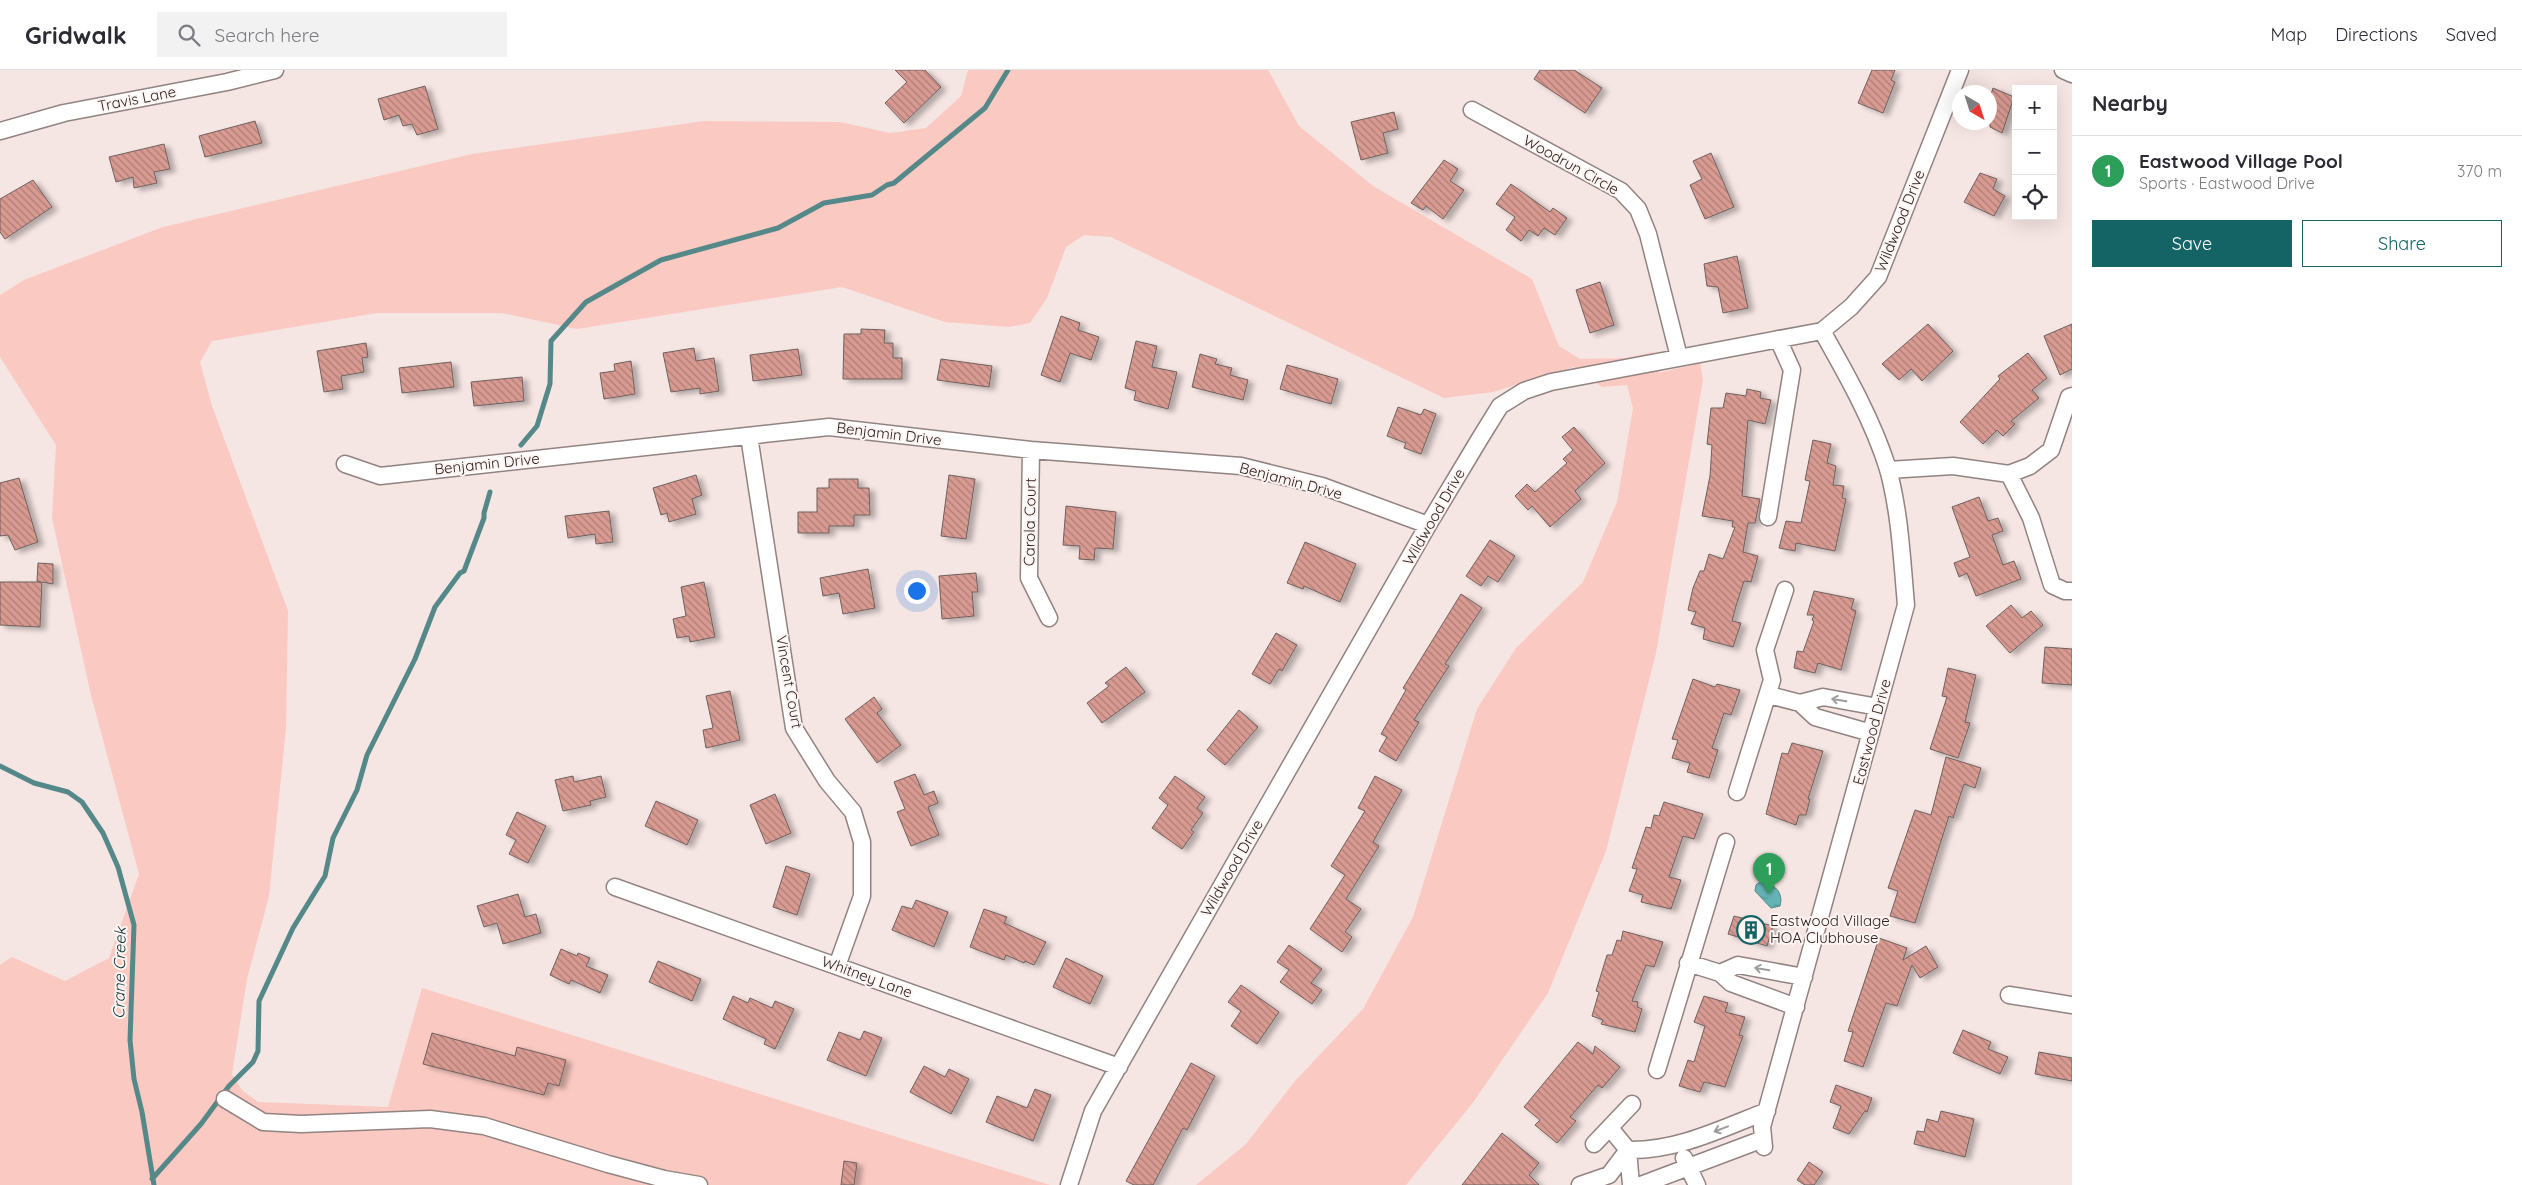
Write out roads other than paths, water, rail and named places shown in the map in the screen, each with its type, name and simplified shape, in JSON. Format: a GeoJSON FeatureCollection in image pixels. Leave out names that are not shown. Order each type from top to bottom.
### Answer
{"type":"FeatureCollection","features":[{"type":"Feature","properties":{"kind":"street","name":"Travis Lane"},"geometry":{"type":"LineString","coordinates":[[0,131],[64,113],[227,82],[275,70]]}},
{"type":"Feature","properties":{"kind":"street","name":"Wildwood Drive"},"geometry":{"type":"LineString","coordinates":[[1070,1185],[1093,1111],[1428,525],[1500,406],[1524,390],[1550,382],[1679,356],[1822,331],[1851,307],[1878,277],[1960,70]]}},
{"type":"Feature","properties":{"kind":"street"},"geometry":{"type":"LineString","coordinates":[[2063,70],[2072,74]]}},
{"type":"Feature","properties":{"kind":"street","name":"Woodrun Circle"},"geometry":{"type":"LineString","coordinates":[[1472,110],[1621,191],[1638,208],[1648,234],[1679,356]]}},
{"type":"Feature","properties":{"kind":"street","name":"Eastwood Drive"},"geometry":{"type":"LineString","coordinates":[[1688,1166],[1764,1143],[1762,1127],[1906,606],[1900,533],[1888,470],[1872,428],[1822,331]]}},
{"type":"Feature","properties":{"kind":"street"},"geometry":{"type":"LineString","coordinates":[[1768,516],[1792,370],[1778,339]]}},
{"type":"Feature","properties":{"kind":"street"},"geometry":{"type":"LineString","coordinates":[[1888,470],[1953,466],[2009,474],[2030,466],[2050,450],[2069,397],[2072,396]]}},
{"type":"Feature","properties":{"kind":"street","name":"Benjamin Drive"},"geometry":{"type":"LineString","coordinates":[[345,464],[380,476],[829,427],[1031,450],[1241,466],[1322,486],[1428,525]]}},
{"type":"Feature","properties":{"kind":"street","name":"Vincent Court"},"geometry":{"type":"LineString","coordinates":[[750,436],[794,728],[827,781],[853,812],[862,842],[862,896],[837,966]]}},
{"type":"Feature","properties":{"kind":"street","name":"Carola Court"},"geometry":{"type":"LineString","coordinates":[[1031,450],[1029,578],[1049,618]]}},
{"type":"Feature","properties":{"kind":"street"},"geometry":{"type":"LineString","coordinates":[[2009,474],[2031,518],[2052,585],[2066,591],[2072,591]]}},
{"type":"Feature","properties":{"kind":"street"},"geometry":{"type":"LineString","coordinates":[[1737,792],[1769,695],[1772,680],[1765,650],[1785,590]]}},
{"type":"Feature","properties":{"kind":"street"},"geometry":{"type":"LineString","coordinates":[[1769,695],[1800,703],[1815,716],[1871,733]]}},
{"type":"Feature","properties":{"kind":"street"},"geometry":{"type":"LineString","coordinates":[[1800,703],[1823,698],[1878,707]]}},
{"type":"Feature","properties":{"kind":"street"},"geometry":{"type":"LineString","coordinates":[[1657,1070],[1726,842]]}},
{"type":"Feature","properties":{"kind":"street","name":"Whitney Lane"},"geometry":{"type":"LineString","coordinates":[[615,887],[1119,1067]]}},
{"type":"Feature","properties":{"kind":"street"},"geometry":{"type":"LineString","coordinates":[[1688,963],[1720,973],[1731,983],[1796,1007]]}},
{"type":"Feature","properties":{"kind":"street"},"geometry":{"type":"LineString","coordinates":[[1720,973],[1738,965],[1804,977]]}},
{"type":"Feature","properties":{"kind":"street"},"geometry":{"type":"LineString","coordinates":[[2009,995],[2072,1005]]}},
{"type":"Feature","properties":{"kind":"street"},"geometry":{"type":"LineString","coordinates":[[225,1099],[263,1122],[301,1124],[430,1119],[484,1126],[608,1164],[664,1179],[699,1185]]}},
{"type":"Feature","properties":{"kind":"street"},"geometry":{"type":"LineString","coordinates":[[1594,1144],[1632,1104]]}},
{"type":"Feature","properties":{"kind":"street"},"geometry":{"type":"LineString","coordinates":[[1628,1150],[1653,1151],[1678,1145],[1767,1111]]}},
{"type":"Feature","properties":{"kind":"street"},"geometry":{"type":"LineString","coordinates":[[1610,1128],[1628,1150],[1631,1185]]}},
{"type":"Feature","properties":{"kind":"street"},"geometry":{"type":"LineString","coordinates":[[1678,1145],[1697,1185]]}},
{"type":"Feature","properties":{"kind":"street"},"geometry":{"type":"LineString","coordinates":[[1580,1185],[1609,1176],[1628,1150]]}},
{"type":"Feature","properties":{"kind":"street"},"geometry":{"type":"LineString","coordinates":[[1641,1185],[1688,1166]]}},
{"type":"Feature","properties":{"kind":"water"},"geometry":{"type":"Polygon","coordinates":[[[1761,881],[1777,889],[1781,897],[1780,906],[1771,908],[1755,891],[1756,885],[1761,881]]]}},
{"type":"Feature","properties":{"kind":"waterway"},"geometry":{"type":"LineString","coordinates":[[521,445],[537,426],[550,384],[551,341],[586,302],[661,260],[778,228],[824,203],[872,195],[887,185],[894,183],[985,108],[1008,70]]}},
{"type":"Feature","properties":{"kind":"waterway"},"geometry":{"type":"LineString","coordinates":[[152,1179],[201,1124],[229,1086],[253,1062],[258,1051],[259,1001],[293,928],[325,876],[333,838],[357,790],[367,755],[415,659],[435,607],[460,573],[464,571],[484,518],[490,492]]}},
{"type":"Feature","properties":{"kind":"waterway","name":"Crane Creek"},"geometry":{"type":"LineString","coordinates":[[0,766],[34,783],[68,792],[82,802],[103,833],[118,867],[134,925],[130,1040],[134,1079],[142,1112],[154,1185]]}},
{"type":"Feature","properties":{"kind":"place","name":"Eastwood Village Pool"},"geometry":{"type":"Point","coordinates":[1769,894]}},
{"type":"Feature","properties":{"kind":"place","name":"Eastwood Village HOA Clubhouse"},"geometry":{"type":"Point","coordinates":[1751,930]}}]}
